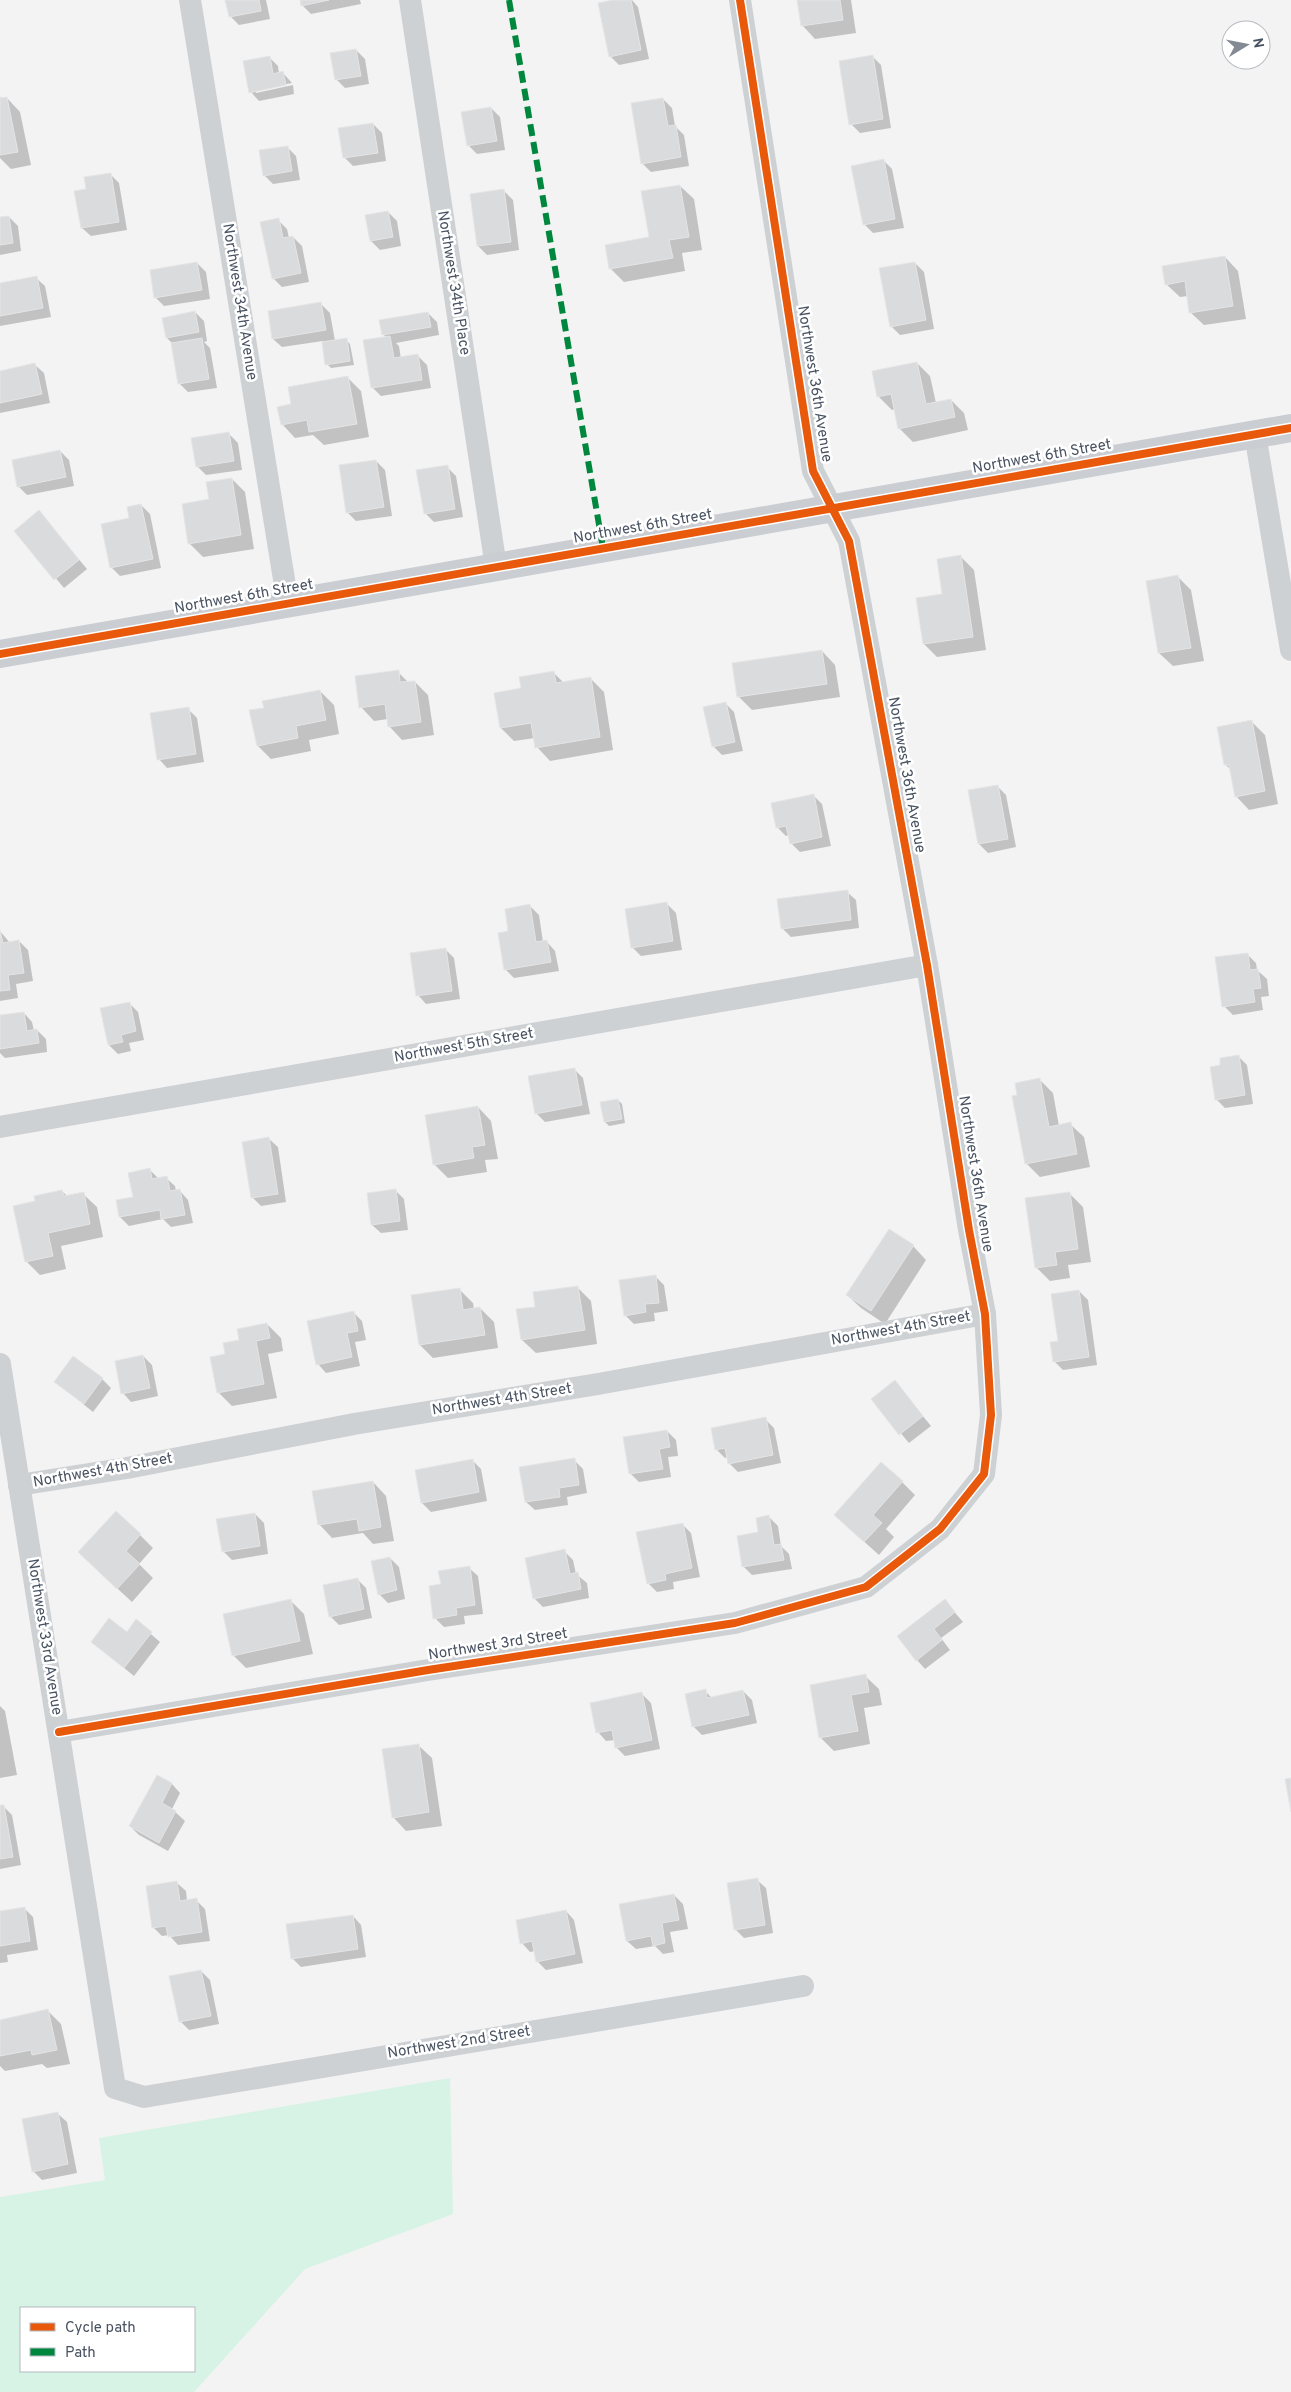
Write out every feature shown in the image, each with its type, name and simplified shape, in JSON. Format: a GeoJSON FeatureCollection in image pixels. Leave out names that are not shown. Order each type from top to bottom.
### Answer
{"type":"FeatureCollection","features":[{"type":"Feature","properties":{"kind":"main road","name":"Northwest 6th Street"},"geometry":{"type":"LineString","coordinates":[[0,654],[1291,428]]}},
{"type":"Feature","properties":{"kind":"street","name":"Northwest 34th Avenue"},"geometry":{"type":"LineString","coordinates":[[190,0],[288,604]]}},
{"type":"Feature","properties":{"kind":"street","name":"Northwest 34th Place"},"geometry":{"type":"LineString","coordinates":[[410,0],[496,566]]}},
{"type":"Feature","properties":{"kind":"street","name":"Northwest 36th Avenue"},"geometry":{"type":"LineString","coordinates":[[740,0],[813,471],[849,541],[927,964],[969,1230],[985,1314],[991,1415],[984,1474],[940,1529],[924,1542]]}},
{"type":"Feature","properties":{"kind":"street"},"geometry":{"type":"LineString","coordinates":[[1255,434],[1291,650]]}},
{"type":"Feature","properties":{"kind":"street","name":"Northwest 5th Street"},"geometry":{"type":"LineString","coordinates":[[0,1127],[927,964]]}},
{"type":"Feature","properties":{"kind":"street","name":"Northwest 4th Street"},"geometry":{"type":"LineString","coordinates":[[19,1485],[127,1468],[354,1424],[598,1384],[985,1314]]}},
{"type":"Feature","properties":{"kind":"street","name":"Northwest 33rd Avenue"},"geometry":{"type":"LineString","coordinates":[[0,1364],[6,1436],[19,1485],[115,2088]]}},
{"type":"Feature","properties":{"kind":"street","name":"Northwest 3rd Street"},"geometry":{"type":"LineString","coordinates":[[59,1732],[428,1670],[736,1623],[866,1587],[924,1542]]}},
{"type":"Feature","properties":{"kind":"street","name":"Northwest 2nd Street"},"geometry":{"type":"LineString","coordinates":[[115,2088],[144,2097],[803,1986]]}},
{"type":"Feature","properties":{"kind":"green space"},"geometry":{"type":"Polygon","coordinates":[[[450,2078],[453,2214],[305,2269],[194,2392],[0,2392],[0,2197],[105,2180],[99,2138],[450,2078]]]}},
{"type":"Feature","properties":{"kind":"building"},"geometry":{"type":"Polygon","coordinates":[[[225,0],[259,0],[261,11],[229,17],[225,0]]]}},
{"type":"Feature","properties":{"kind":"building"},"geometry":{"type":"Polygon","coordinates":[[[300,0],[329,0],[301,6],[300,0]]]}},
{"type":"Feature","properties":{"kind":"building"},"geometry":{"type":"Polygon","coordinates":[[[613,0],[631,0],[641,50],[609,57],[598,3],[613,0]]]}},
{"type":"Feature","properties":{"kind":"building"},"geometry":{"type":"Polygon","coordinates":[[[797,0],[840,0],[843,20],[801,26],[797,0]]]}},
{"type":"Feature","properties":{"kind":"building"},"geometry":{"type":"Polygon","coordinates":[[[356,49],[361,76],[335,80],[330,53],[356,49]]]}},
{"type":"Feature","properties":{"kind":"building"},"geometry":{"type":"Polygon","coordinates":[[[873,55],[883,119],[849,125],[839,61],[873,55]]]}},
{"type":"Feature","properties":{"kind":"building"},"geometry":{"type":"Polygon","coordinates":[[[270,56],[273,74],[283,71],[286,85],[249,93],[243,61],[270,56]]]}},
{"type":"Feature","properties":{"kind":"building"},"geometry":{"type":"Polygon","coordinates":[[[7,97],[18,152],[0,155],[0,98],[7,97]]]}},
{"type":"Feature","properties":{"kind":"building"},"geometry":{"type":"Polygon","coordinates":[[[663,98],[668,126],[676,125],[681,157],[641,164],[631,103],[663,98]]]}},
{"type":"Feature","properties":{"kind":"building"},"geometry":{"type":"Polygon","coordinates":[[[491,107],[497,141],[467,146],[461,112],[491,107]]]}},
{"type":"Feature","properties":{"kind":"building"},"geometry":{"type":"Polygon","coordinates":[[[373,123],[378,153],[343,158],[338,128],[373,123]]]}},
{"type":"Feature","properties":{"kind":"building"},"geometry":{"type":"Polygon","coordinates":[[[288,146],[292,171],[263,176],[259,150],[288,146]]]}},
{"type":"Feature","properties":{"kind":"building"},"geometry":{"type":"Polygon","coordinates":[[[884,159],[895,219],[863,225],[851,166],[884,159]]]}},
{"type":"Feature","properties":{"kind":"building"},"geometry":{"type":"Polygon","coordinates":[[[111,173],[119,222],[81,228],[74,191],[86,189],[84,177],[111,173]]]}},
{"type":"Feature","properties":{"kind":"building"},"geometry":{"type":"Polygon","coordinates":[[[680,185],[689,237],[669,240],[673,258],[609,269],[605,245],[649,237],[641,191],[680,185]]]}},
{"type":"Feature","properties":{"kind":"building"},"geometry":{"type":"Polygon","coordinates":[[[504,189],[511,242],[477,246],[470,194],[504,189]]]}},
{"type":"Feature","properties":{"kind":"building"},"geometry":{"type":"Polygon","coordinates":[[[388,211],[393,237],[370,241],[365,215],[388,211]]]}},
{"type":"Feature","properties":{"kind":"building"},"geometry":{"type":"Polygon","coordinates":[[[9,216],[13,243],[0,245],[0,217],[9,216]]]}},
{"type":"Feature","properties":{"kind":"building"},"geometry":{"type":"Polygon","coordinates":[[[279,218],[283,238],[293,236],[301,273],[272,279],[260,222],[279,218]]]}},
{"type":"Feature","properties":{"kind":"building"},"geometry":{"type":"Polygon","coordinates":[[[1225,256],[1233,306],[1189,313],[1185,281],[1165,285],[1162,266],[1225,256]]]}},
{"type":"Feature","properties":{"kind":"building"},"geometry":{"type":"Polygon","coordinates":[[[197,262],[202,290],[154,298],[150,270],[197,262]]]}},
{"type":"Feature","properties":{"kind":"building"},"geometry":{"type":"Polygon","coordinates":[[[915,262],[926,320],[890,327],[879,268],[915,262]]]}},
{"type":"Feature","properties":{"kind":"building"},"geometry":{"type":"Polygon","coordinates":[[[37,276],[43,308],[0,316],[0,283],[37,276]]]}},
{"type":"Feature","properties":{"kind":"building"},"geometry":{"type":"Polygon","coordinates":[[[321,302],[326,330],[272,339],[268,311],[321,302]]]}},
{"type":"Feature","properties":{"kind":"building"},"geometry":{"type":"Polygon","coordinates":[[[195,311],[199,332],[166,338],[162,318],[195,311]]]}},
{"type":"Feature","properties":{"kind":"building"},"geometry":{"type":"Polygon","coordinates":[[[428,312],[431,327],[382,335],[379,320],[428,312]]]}},
{"type":"Feature","properties":{"kind":"building"},"geometry":{"type":"Polygon","coordinates":[[[390,336],[394,358],[418,354],[422,380],[371,388],[363,340],[390,336]]]}},
{"type":"Feature","properties":{"kind":"building"},"geometry":{"type":"Polygon","coordinates":[[[202,338],[209,379],[178,384],[171,343],[202,338]]]}},
{"type":"Feature","properties":{"kind":"building"},"geometry":{"type":"Polygon","coordinates":[[[347,338],[350,361],[325,365],[322,342],[347,338]]]}},
{"type":"Feature","properties":{"kind":"building"},"geometry":{"type":"Polygon","coordinates":[[[917,362],[926,404],[951,399],[955,417],[898,429],[891,394],[877,397],[872,371],[917,362]]]}},
{"type":"Feature","properties":{"kind":"building"},"geometry":{"type":"Polygon","coordinates":[[[35,363],[42,394],[0,403],[0,371],[35,363]]]}},
{"type":"Feature","properties":{"kind":"building"},"geometry":{"type":"Polygon","coordinates":[[[348,376],[357,424],[309,432],[307,420],[281,425],[277,407],[291,404],[288,387],[348,376]]]}},
{"type":"Feature","properties":{"kind":"building"},"geometry":{"type":"Polygon","coordinates":[[[229,432],[234,461],[196,467],[191,438],[229,432]]]}},
{"type":"Feature","properties":{"kind":"building"},"geometry":{"type":"Polygon","coordinates":[[[60,450],[66,477],[17,487],[12,460],[60,450]]]}},
{"type":"Feature","properties":{"kind":"building"},"geometry":{"type":"Polygon","coordinates":[[[376,460],[384,507],[346,513],[339,465],[376,460]]]}},
{"type":"Feature","properties":{"kind":"building"},"geometry":{"type":"Polygon","coordinates":[[[448,465],[455,509],[424,514],[416,470],[448,465]]]}},
{"type":"Feature","properties":{"kind":"building"},"geometry":{"type":"Polygon","coordinates":[[[232,478],[241,535],[188,544],[182,504],[209,499],[206,482],[232,478]]]}},
{"type":"Feature","properties":{"kind":"building"},"geometry":{"type":"Polygon","coordinates":[[[141,504],[153,559],[110,568],[101,524],[129,518],[127,507],[141,504]]]}},
{"type":"Feature","properties":{"kind":"building"},"geometry":{"type":"Polygon","coordinates":[[[39,510],[79,560],[54,580],[14,531],[39,510]]]}},
{"type":"Feature","properties":{"kind":"building"},"geometry":{"type":"Polygon","coordinates":[[[961,555],[973,637],[923,644],[916,598],[942,594],[937,559],[961,555]]]}},
{"type":"Feature","properties":{"kind":"building"},"geometry":{"type":"Polygon","coordinates":[[[1178,575],[1191,648],[1158,653],[1146,581],[1178,575]]]}},
{"type":"Feature","properties":{"kind":"building"},"geometry":{"type":"Polygon","coordinates":[[[822,650],[827,684],[737,697],[732,663],[822,650]]]}},
{"type":"Feature","properties":{"kind":"building"},"geometry":{"type":"Polygon","coordinates":[[[399,670],[400,682],[415,681],[421,722],[388,727],[385,704],[359,708],[355,676],[399,670]]]}},
{"type":"Feature","properties":{"kind":"building"},"geometry":{"type":"Polygon","coordinates":[[[554,671],[556,683],[591,677],[600,737],[535,748],[531,723],[500,728],[494,693],[521,688],[519,677],[554,671]]]}},
{"type":"Feature","properties":{"kind":"building"},"geometry":{"type":"Polygon","coordinates":[[[320,690],[326,720],[296,726],[298,738],[257,746],[249,710],[264,708],[262,701],[320,690]]]}},
{"type":"Feature","properties":{"kind":"building"},"geometry":{"type":"Polygon","coordinates":[[[726,702],[735,742],[712,747],[703,707],[726,702]]]}},
{"type":"Feature","properties":{"kind":"building"},"geometry":{"type":"Polygon","coordinates":[[[189,707],[196,754],[157,760],[150,713],[189,707]]]}},
{"type":"Feature","properties":{"kind":"building"},"geometry":{"type":"Polygon","coordinates":[[[1252,720],[1265,791],[1235,797],[1229,765],[1224,765],[1217,727],[1252,720]]]}},
{"type":"Feature","properties":{"kind":"building"},"geometry":{"type":"Polygon","coordinates":[[[998,785],[1008,839],[978,844],[968,790],[998,785]]]}},
{"type":"Feature","properties":{"kind":"building"},"geometry":{"type":"Polygon","coordinates":[[[814,794],[822,837],[790,844],[786,826],[776,828],[771,803],[814,794]]]}},
{"type":"Feature","properties":{"kind":"building"},"geometry":{"type":"Polygon","coordinates":[[[848,890],[851,920],[781,929],[777,899],[848,890]]]}},
{"type":"Feature","properties":{"kind":"building"},"geometry":{"type":"Polygon","coordinates":[[[667,902],[673,941],[631,948],[625,909],[667,902]]]}},
{"type":"Feature","properties":{"kind":"building"},"geometry":{"type":"Polygon","coordinates":[[[530,904],[536,942],[547,940],[551,962],[504,970],[498,933],[508,931],[505,909],[530,904]]]}},
{"type":"Feature","properties":{"kind":"building"},"geometry":{"type":"Polygon","coordinates":[[[0,930],[3,943],[19,940],[24,973],[8,975],[10,990],[0,991],[0,930]]]}},
{"type":"Feature","properties":{"kind":"building"},"geometry":{"type":"Polygon","coordinates":[[[446,948],[452,991],[416,996],[410,953],[446,948]]]}},
{"type":"Feature","properties":{"kind":"building"},"geometry":{"type":"Polygon","coordinates":[[[1248,953],[1250,970],[1258,969],[1261,988],[1253,989],[1255,1002],[1222,1007],[1215,957],[1248,953]]]}},
{"type":"Feature","properties":{"kind":"building"},"geometry":{"type":"Polygon","coordinates":[[[130,1002],[136,1031],[121,1035],[123,1042],[108,1045],[100,1008],[130,1002]]]}},
{"type":"Feature","properties":{"kind":"building"},"geometry":{"type":"Polygon","coordinates":[[[24,1012],[27,1031],[37,1029],[39,1043],[0,1049],[0,1015],[24,1012]]]}},
{"type":"Feature","properties":{"kind":"building"},"geometry":{"type":"Polygon","coordinates":[[[1239,1055],[1245,1095],[1215,1100],[1210,1067],[1220,1065],[1220,1058],[1239,1055]]]}},
{"type":"Feature","properties":{"kind":"building"},"geometry":{"type":"Polygon","coordinates":[[[575,1068],[582,1105],[535,1114],[528,1076],[575,1068]]]}},
{"type":"Feature","properties":{"kind":"building"},"geometry":{"type":"Polygon","coordinates":[[[1040,1078],[1049,1127],[1071,1122],[1077,1154],[1025,1164],[1012,1096],[1017,1095],[1015,1083],[1040,1078]]]}},
{"type":"Feature","properties":{"kind":"building"},"geometry":{"type":"Polygon","coordinates":[[[618,1099],[622,1119],[604,1122],[600,1102],[618,1099]]]}},
{"type":"Feature","properties":{"kind":"building"},"geometry":{"type":"Polygon","coordinates":[[[478,1106],[485,1145],[472,1147],[474,1158],[433,1165],[425,1115],[478,1106]]]}},
{"type":"Feature","properties":{"kind":"building"},"geometry":{"type":"Polygon","coordinates":[[[269,1137],[278,1194],[251,1198],[242,1142],[269,1137]]]}},
{"type":"Feature","properties":{"kind":"building"},"geometry":{"type":"Polygon","coordinates":[[[150,1168],[152,1179],[167,1176],[170,1191],[180,1189],[185,1215],[161,1219],[160,1210],[119,1217],[116,1200],[133,1197],[128,1173],[150,1168]]]}},
{"type":"Feature","properties":{"kind":"building"},"geometry":{"type":"Polygon","coordinates":[[[396,1189],[400,1221],[371,1225],[367,1193],[396,1189]]]}},
{"type":"Feature","properties":{"kind":"building"},"geometry":{"type":"Polygon","coordinates":[[[62,1190],[64,1196],[84,1192],[90,1224],[48,1233],[53,1256],[25,1262],[13,1206],[35,1201],[34,1196],[62,1190]]]}},
{"type":"Feature","properties":{"kind":"building"},"geometry":{"type":"Polygon","coordinates":[[[1070,1192],[1078,1249],[1055,1252],[1057,1265],[1035,1268],[1025,1198],[1070,1192]]]}},
{"type":"Feature","properties":{"kind":"building"},"geometry":{"type":"Polygon","coordinates":[[[889,1229],[914,1245],[871,1311],[846,1295],[889,1229]]]}},
{"type":"Feature","properties":{"kind":"building"},"geometry":{"type":"Polygon","coordinates":[[[656,1275],[659,1303],[645,1304],[646,1312],[624,1316],[619,1280],[656,1275]]]}},
{"type":"Feature","properties":{"kind":"building"},"geometry":{"type":"Polygon","coordinates":[[[578,1286],[585,1330],[521,1340],[516,1309],[535,1307],[533,1292],[578,1286]]]}},
{"type":"Feature","properties":{"kind":"building"},"geometry":{"type":"Polygon","coordinates":[[[460,1288],[463,1310],[480,1307],[485,1335],[419,1345],[411,1295],[460,1288]]]}},
{"type":"Feature","properties":{"kind":"building"},"geometry":{"type":"Polygon","coordinates":[[[1079,1290],[1089,1357],[1053,1362],[1050,1342],[1058,1341],[1051,1294],[1079,1290]]]}},
{"type":"Feature","properties":{"kind":"building"},"geometry":{"type":"Polygon","coordinates":[[[354,1311],[358,1331],[347,1333],[352,1357],[316,1365],[307,1321],[354,1311]]]}},
{"type":"Feature","properties":{"kind":"building"},"geometry":{"type":"Polygon","coordinates":[[[267,1323],[270,1338],[256,1341],[264,1384],[217,1393],[210,1357],[225,1354],[223,1343],[239,1340],[237,1329],[267,1323]]]}},
{"type":"Feature","properties":{"kind":"building"},"geometry":{"type":"Polygon","coordinates":[[[143,1355],[150,1388],[121,1394],[115,1361],[143,1355]]]}},
{"type":"Feature","properties":{"kind":"building"},"geometry":{"type":"Polygon","coordinates":[[[73,1356],[103,1378],[84,1404],[54,1382],[73,1356]]]}},
{"type":"Feature","properties":{"kind":"building"},"geometry":{"type":"Polygon","coordinates":[[[895,1380],[923,1416],[899,1435],[871,1399],[895,1380]]]}},
{"type":"Feature","properties":{"kind":"building"},"geometry":{"type":"Polygon","coordinates":[[[766,1417],[773,1455],[728,1464],[725,1448],[715,1450],[711,1428],[766,1417]]]}},
{"type":"Feature","properties":{"kind":"building"},"geometry":{"type":"Polygon","coordinates":[[[667,1430],[670,1447],[659,1449],[663,1469],[629,1474],[623,1437],[667,1430]]]}},
{"type":"Feature","properties":{"kind":"building"},"geometry":{"type":"Polygon","coordinates":[[[575,1458],[579,1485],[559,1488],[560,1497],[525,1502],[519,1467],[575,1458]]]}},
{"type":"Feature","properties":{"kind":"building"},"geometry":{"type":"Polygon","coordinates":[[[473,1459],[479,1492],[421,1503],[415,1470],[473,1459]]]}},
{"type":"Feature","properties":{"kind":"building"},"geometry":{"type":"Polygon","coordinates":[[[881,1462],[903,1481],[873,1515],[882,1523],[864,1542],[834,1515],[881,1462]]]}},
{"type":"Feature","properties":{"kind":"building"},"geometry":{"type":"Polygon","coordinates":[[[373,1481],[381,1527],[359,1531],[357,1519],[318,1525],[312,1491],[373,1481]]]}},
{"type":"Feature","properties":{"kind":"building"},"geometry":{"type":"Polygon","coordinates":[[[116,1511],[141,1534],[126,1551],[140,1564],[117,1589],[78,1552],[116,1511]]]}},
{"type":"Feature","properties":{"kind":"building"},"geometry":{"type":"Polygon","coordinates":[[[255,1513],[260,1546],[222,1552],[216,1519],[255,1513]]]}},
{"type":"Feature","properties":{"kind":"building"},"geometry":{"type":"Polygon","coordinates":[[[769,1515],[774,1545],[781,1544],[784,1560],[742,1567],[737,1536],[758,1532],[756,1518],[769,1515]]]}},
{"type":"Feature","properties":{"kind":"building"},"geometry":{"type":"Polygon","coordinates":[[[683,1523],[692,1568],[665,1574],[666,1580],[647,1584],[636,1532],[683,1523]]]}},
{"type":"Feature","properties":{"kind":"building"},"geometry":{"type":"Polygon","coordinates":[[[565,1549],[570,1574],[578,1572],[581,1589],[533,1599],[525,1558],[565,1549]]]}},
{"type":"Feature","properties":{"kind":"building"},"geometry":{"type":"Polygon","coordinates":[[[390,1557],[397,1590],[378,1595],[371,1561],[390,1557]]]}},
{"type":"Feature","properties":{"kind":"building"},"geometry":{"type":"Polygon","coordinates":[[[470,1566],[475,1605],[456,1608],[457,1615],[433,1619],[429,1586],[441,1584],[438,1571],[470,1566]]]}},
{"type":"Feature","properties":{"kind":"building"},"geometry":{"type":"Polygon","coordinates":[[[358,1578],[364,1609],[329,1617],[323,1585],[358,1578]]]}},
{"type":"Feature","properties":{"kind":"building"},"geometry":{"type":"Polygon","coordinates":[[[291,1599],[300,1641],[232,1656],[223,1614],[291,1599]]]}},
{"type":"Feature","properties":{"kind":"building"},"geometry":{"type":"Polygon","coordinates":[[[945,1599],[955,1612],[934,1629],[942,1640],[916,1661],[897,1636],[945,1599]]]}},
{"type":"Feature","properties":{"kind":"building"},"geometry":{"type":"Polygon","coordinates":[[[109,1618],[127,1632],[136,1619],[152,1632],[124,1668],[91,1642],[109,1618]]]}},
{"type":"Feature","properties":{"kind":"building"},"geometry":{"type":"Polygon","coordinates":[[[866,1674],[869,1692],[851,1695],[858,1731],[819,1738],[810,1685],[866,1674]]]}},
{"type":"Feature","properties":{"kind":"building"},"geometry":{"type":"Polygon","coordinates":[[[706,1689],[707,1698],[743,1690],[749,1715],[692,1727],[685,1694],[706,1689]]]}},
{"type":"Feature","properties":{"kind":"building"},"geometry":{"type":"Polygon","coordinates":[[[642,1692],[652,1740],[615,1748],[612,1730],[596,1733],[590,1703],[642,1692]]]}},
{"type":"Feature","properties":{"kind":"building"},"geometry":{"type":"Polygon","coordinates":[[[419,1744],[429,1812],[392,1818],[382,1749],[419,1744]]]}},
{"type":"Feature","properties":{"kind":"building"},"geometry":{"type":"Polygon","coordinates":[[[157,1775],[172,1783],[162,1803],[176,1811],[159,1843],[129,1826],[157,1775]]]}},
{"type":"Feature","properties":{"kind":"building"},"geometry":{"type":"Polygon","coordinates":[[[1291,1778],[1291,1812],[1285,1779],[1291,1778]]]}},
{"type":"Feature","properties":{"kind":"building"},"geometry":{"type":"Polygon","coordinates":[[[0,1805],[4,1805],[13,1857],[0,1859],[0,1805]]]}},
{"type":"Feature","properties":{"kind":"building"},"geometry":{"type":"Polygon","coordinates":[[[758,1878],[765,1925],[734,1930],[727,1883],[758,1878]]]}},
{"type":"Feature","properties":{"kind":"building"},"geometry":{"type":"Polygon","coordinates":[[[177,1881],[180,1901],[197,1898],[202,1932],[168,1937],[166,1926],[152,1928],[146,1886],[177,1881]]]}},
{"type":"Feature","properties":{"kind":"building"},"geometry":{"type":"Polygon","coordinates":[[[674,1894],[679,1920],[662,1923],[665,1943],[653,1946],[651,1936],[626,1941],[619,1904],[674,1894]]]}},
{"type":"Feature","properties":{"kind":"building"},"geometry":{"type":"Polygon","coordinates":[[[25,1907],[30,1941],[0,1946],[0,1911],[25,1907]]]}},
{"type":"Feature","properties":{"kind":"building"},"geometry":{"type":"Polygon","coordinates":[[[566,1910],[575,1954],[536,1962],[532,1941],[520,1944],[516,1920],[566,1910]]]}},
{"type":"Feature","properties":{"kind":"building"},"geometry":{"type":"Polygon","coordinates":[[[353,1915],[358,1949],[291,1959],[286,1924],[353,1915]]]}},
{"type":"Feature","properties":{"kind":"building"},"geometry":{"type":"Polygon","coordinates":[[[201,1970],[211,2016],[179,2022],[169,1976],[201,1970]]]}},
{"type":"Feature","properties":{"kind":"building"},"geometry":{"type":"Polygon","coordinates":[[[48,2009],[57,2050],[32,2055],[31,2050],[0,2056],[0,2020],[48,2009]]]}},
{"type":"Feature","properties":{"kind":"building"},"geometry":{"type":"Polygon","coordinates":[[[58,2112],[68,2164],[32,2172],[22,2119],[58,2112]]]}},
{"type":"Feature","properties":{"kind":"marked path"},"geometry":{"type":"LineString","coordinates":[[509,0],[603,548]]}},
{"type":"Feature","properties":{"kind":"cycle path"},"geometry":{"type":"LineString","coordinates":[[59,1732],[428,1670],[735,1623],[866,1587],[940,1529],[984,1474],[991,1415],[985,1314],[969,1230],[927,965],[849,541],[813,471],[740,0]]}},
{"type":"Feature","properties":{"kind":"cycle path"},"geometry":{"type":"LineString","coordinates":[[0,654],[1291,428]]}}]}
